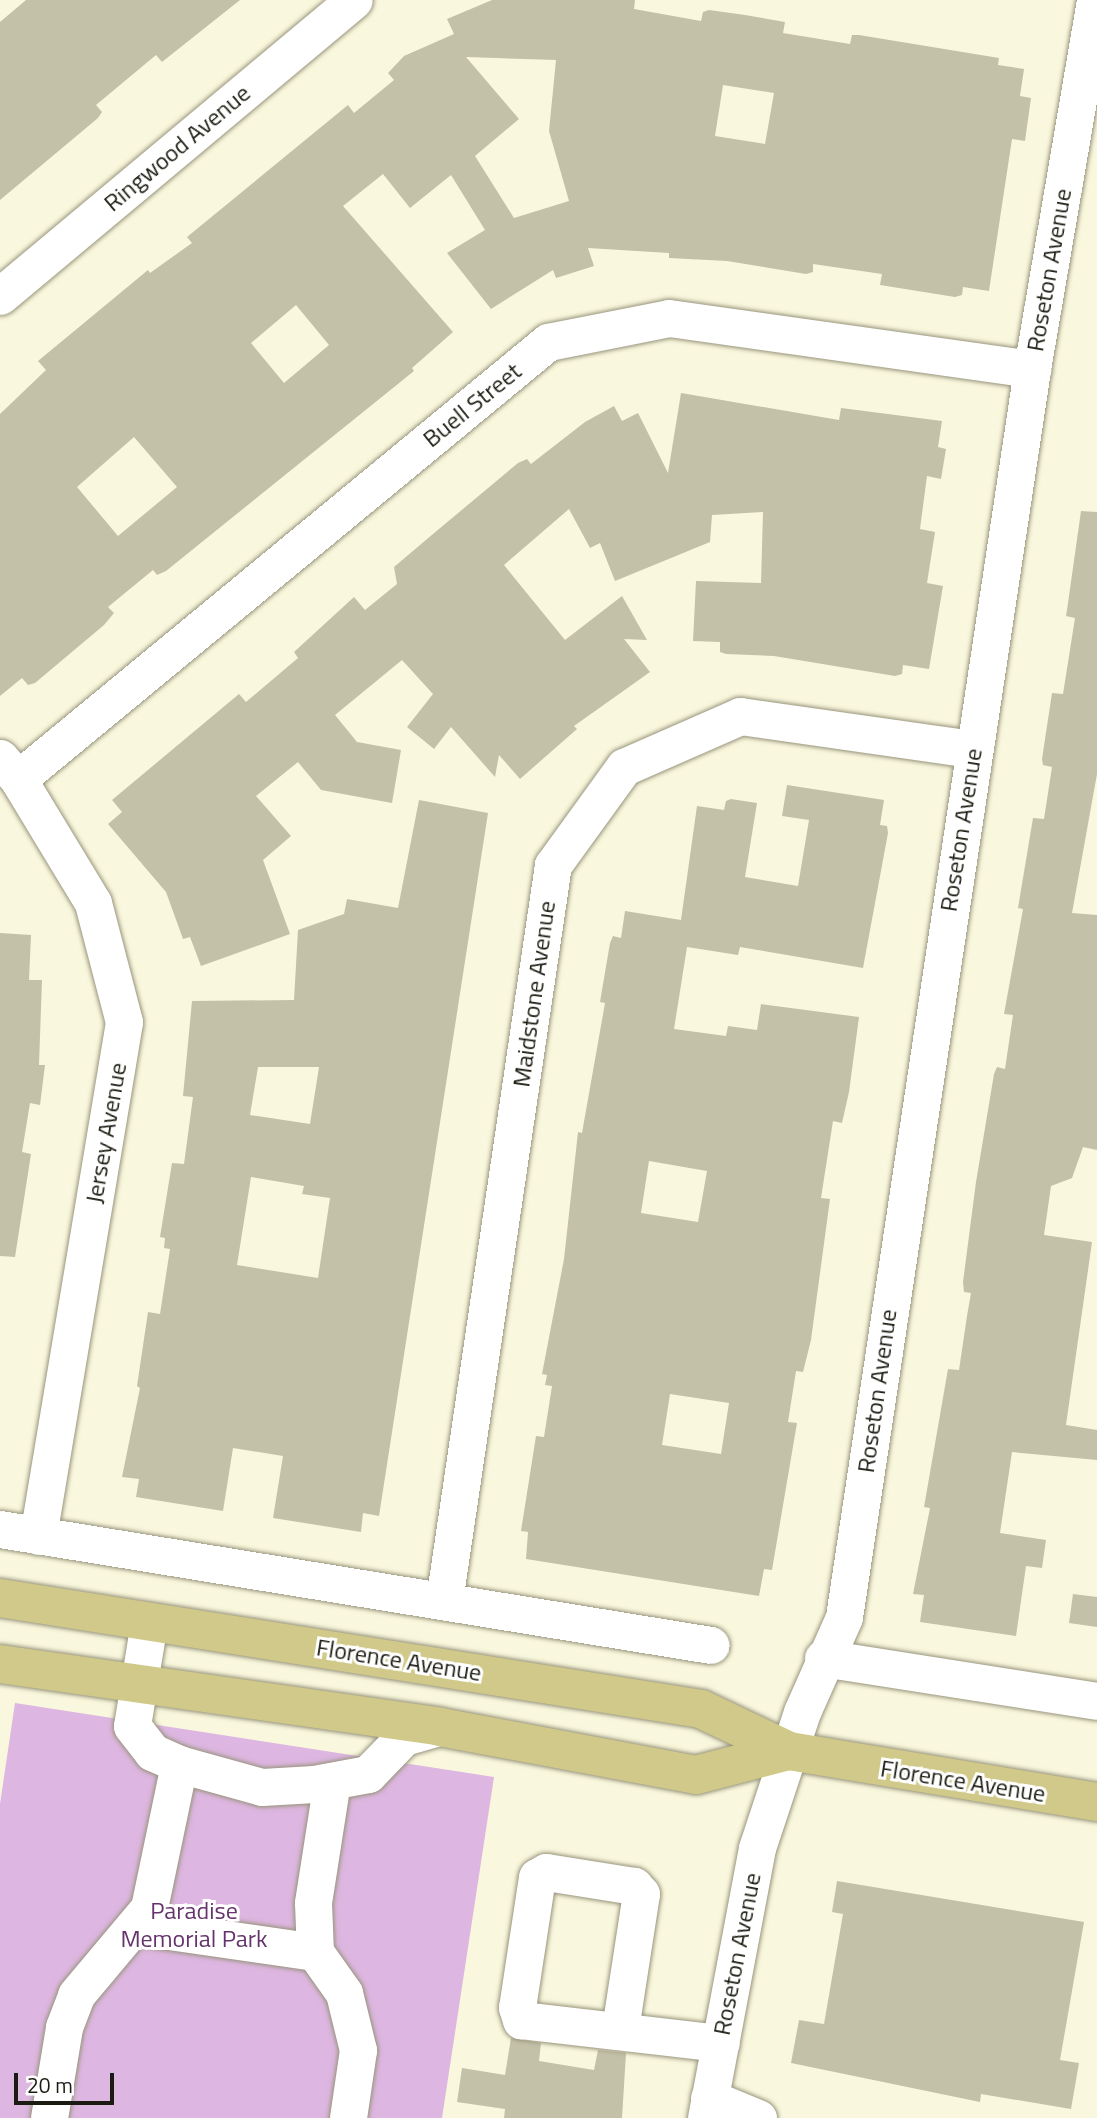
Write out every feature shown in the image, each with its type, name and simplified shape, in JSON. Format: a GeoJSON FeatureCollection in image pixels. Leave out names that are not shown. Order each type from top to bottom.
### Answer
{"type":"FeatureCollection","features":[{"type":"Feature","properties":{"kind":"main road","name":"Florence Avenue"},"geometry":{"type":"LineString","coordinates":[[0,1598],[701,1709],[789,1751],[1097,1802]]}},
{"type":"Feature","properties":{"kind":"main road","name":"Florence Avenue"},"geometry":{"type":"LineString","coordinates":[[0,1664],[136,1686],[440,1727],[696,1775],[789,1751]]}},
{"type":"Feature","properties":{"kind":"street","name":"Ringwood Avenue"},"geometry":{"type":"LineString","coordinates":[[0,296],[354,0]]}},
{"type":"Feature","properties":{"kind":"street","name":"Roseton Avenue"},"geometry":{"type":"LineString","coordinates":[[708,2108],[757,1848],[823,1658],[844,1617],[1032,369],[1096,0]]}},
{"type":"Feature","properties":{"kind":"street","name":"Buell Street"},"geometry":{"type":"LineString","coordinates":[[9,769],[548,342],[668,318],[1032,369]]}},
{"type":"Feature","properties":{"kind":"street","name":"Maidstone Avenue"},"geometry":{"type":"LineString","coordinates":[[444,1601],[553,865],[624,767],[740,716],[973,749]]}},
{"type":"Feature","properties":{"kind":"street","name":"Jersey Avenue"},"geometry":{"type":"LineString","coordinates":[[9,769],[93,902],[124,1022],[38,1536]]}},
{"type":"Feature","properties":{"kind":"street"},"geometry":{"type":"LineString","coordinates":[[0,1530],[711,1644]]}},
{"type":"Feature","properties":{"kind":"street"},"geometry":{"type":"LineString","coordinates":[[149,1622],[136,1686],[132,1726],[152,1752],[179,1764],[262,1787],[332,1781],[368,1774],[404,1737],[440,1727]]}},
{"type":"Feature","properties":{"kind":"street"},"geometry":{"type":"LineString","coordinates":[[823,1658],[1097,1701]]}},
{"type":"Feature","properties":{"kind":"street"},"geometry":{"type":"LineString","coordinates":[[50,2118],[64,2027],[76,1995],[149,1908],[179,1764]]}},
{"type":"Feature","properties":{"kind":"street"},"geometry":{"type":"LineString","coordinates":[[332,1781],[313,1903],[315,1952],[344,1993],[358,2050],[348,2118]]}},
{"type":"Feature","properties":{"kind":"street"},"geometry":{"type":"LineString","coordinates":[[620,2029],[641,1894],[634,1886],[546,1872],[537,1877],[517,2007],[521,2020],[609,2034],[620,2029],[720,2043]]}},
{"type":"Feature","properties":{"kind":"street"},"geometry":{"type":"LineString","coordinates":[[135,1926],[315,1952]]}},
{"type":"Feature","properties":{"kind":"street"},"geometry":{"type":"LineString","coordinates":[[708,2108],[758,2118]]}},
{"type":"Feature","properties":{"kind":"green space","name":"Paradise Memorial Park"},"geometry":{"type":"Polygon","coordinates":[[[15,1703],[494,1777],[442,2118],[0,2118],[0,1804],[15,1703]]]}},
{"type":"Feature","properties":{"kind":"building"},"geometry":{"type":"Polygon","coordinates":[[[26,0],[240,0],[162,62],[156,55],[96,105],[102,112],[98,118],[0,200],[0,22],[26,0]]]}},
{"type":"Feature","properties":{"kind":"building"},"geometry":{"type":"Polygon","coordinates":[[[492,0],[635,0],[634,9],[701,21],[703,12],[709,10],[745,15],[785,22],[783,33],[850,44],[852,35],[859,35],[999,58],[998,65],[1024,69],[1020,96],[1031,98],[1025,141],[1012,139],[989,291],[963,287],[962,295],[955,297],[880,285],[882,274],[813,264],[813,272],[806,274],[727,261],[669,258],[669,253],[588,248],[594,266],[556,278],[553,270],[491,309],[447,253],[485,230],[451,175],[410,208],[383,174],[343,206],[453,332],[412,368],[414,371],[166,571],[157,575],[153,570],[108,607],[114,613],[104,625],[35,683],[28,685],[22,678],[0,696],[0,414],[46,370],[38,361],[148,270],[150,273],[192,243],[187,237],[348,105],[354,113],[394,80],[388,73],[404,56],[454,34],[447,19],[492,0]],[[466,57],[519,119],[475,156],[514,218],[569,201],[549,131],[556,60],[466,57]],[[723,85],[715,136],[765,144],[774,93],[723,85]],[[296,305],[251,343],[284,383],[329,345],[296,305]],[[134,437],[77,487],[118,536],[177,487],[134,437]]]}},
{"type":"Feature","properties":{"kind":"building"},"geometry":{"type":"Polygon","coordinates":[[[681,393],[839,420],[841,408],[942,421],[938,447],[946,449],[941,479],[927,476],[920,529],[935,532],[927,583],[943,586],[929,669],[903,665],[902,674],[895,676],[774,656],[726,654],[720,652],[720,642],[693,641],[696,581],[761,583],[763,512],[712,515],[710,542],[615,581],[600,543],[590,548],[569,509],[504,565],[565,640],[622,596],[647,640],[624,639],[650,672],[574,726],[577,729],[520,779],[499,755],[495,777],[451,727],[434,749],[407,727],[433,694],[402,660],[335,715],[357,742],[401,750],[392,803],[321,790],[298,762],[256,796],[291,836],[263,860],[290,934],[201,966],[190,937],[183,939],[166,892],[108,824],[122,812],[112,800],[239,694],[246,702],[298,658],[294,652],[354,597],[365,610],[397,584],[394,567],[518,463],[527,459],[531,464],[585,422],[614,406],[622,421],[638,413],[668,473],[681,393]]]}},
{"type":"Feature","properties":{"kind":"building"},"geometry":{"type":"Polygon","coordinates":[[[1081,511],[1097,512],[1097,774],[1072,913],[1097,915],[1097,1150],[1083,1147],[1072,1178],[1051,1186],[1044,1235],[1092,1242],[1066,1425],[1097,1430],[1097,1460],[1012,1452],[1000,1533],[1046,1540],[1042,1568],[1026,1566],[1016,1636],[920,1622],[924,1595],[913,1594],[930,1508],[924,1507],[948,1369],[959,1370],[971,1293],[964,1292],[963,1282],[976,1182],[994,1074],[997,1067],[1005,1069],[1013,1015],[1004,1014],[1023,909],[1018,908],[1033,818],[1044,819],[1052,767],[1043,765],[1042,759],[1052,693],[1063,694],[1075,618],[1066,616],[1081,511]]]}},
{"type":"Feature","properties":{"kind":"building"},"geometry":{"type":"Polygon","coordinates":[[[787,785],[884,800],[880,825],[887,826],[888,833],[863,968],[740,947],[738,955],[687,947],[674,1029],[726,1036],[728,1026],[757,1030],[761,1004],[859,1017],[842,1123],[833,1121],[821,1198],[830,1199],[811,1340],[803,1372],[796,1371],[788,1422],[797,1423],[772,1570],[764,1569],[759,1596],[526,1559],[528,1532],[521,1531],[536,1436],[544,1437],[552,1386],[545,1385],[547,1375],[542,1374],[564,1259],[578,1132],[582,1133],[605,1003],[600,1002],[610,943],[613,936],[621,938],[625,911],[681,920],[697,806],[724,810],[726,801],[731,799],[757,803],[745,877],[798,886],[809,820],[782,816],[787,785]],[[649,1161],[641,1213],[698,1222],[707,1171],[649,1161]],[[670,1394],[662,1445],[721,1454],[729,1403],[670,1394]]]}},
{"type":"Feature","properties":{"kind":"building"},"geometry":{"type":"Polygon","coordinates":[[[419,800],[488,813],[379,1516],[363,1513],[361,1532],[273,1518],[283,1456],[233,1448],[223,1511],[136,1497],[139,1479],[122,1477],[140,1388],[137,1386],[148,1312],[160,1314],[170,1249],[164,1248],[165,1238],[160,1237],[172,1163],[184,1164],[193,1097],[183,1096],[192,1001],[294,1000],[298,930],[344,914],[347,899],[398,908],[419,800]],[[258,1067],[250,1115],[310,1124],[319,1067],[258,1067]],[[251,1177],[237,1265],[318,1278],[330,1198],[302,1194],[304,1186],[251,1177]]]}},
{"type":"Feature","properties":{"kind":"building"},"geometry":{"type":"Polygon","coordinates":[[[0,933],[31,935],[29,980],[42,980],[39,1065],[45,1065],[40,1105],[30,1103],[22,1152],[31,1154],[15,1257],[0,1256],[0,933]]]}},
{"type":"Feature","properties":{"kind":"building"},"geometry":{"type":"Polygon","coordinates":[[[1073,1594],[1097,1597],[1097,1627],[1069,1623],[1073,1594]]]}},
{"type":"Feature","properties":{"kind":"building"},"geometry":{"type":"Polygon","coordinates":[[[837,1881],[1084,1922],[1060,2060],[1079,2063],[1071,2109],[981,2094],[980,2102],[791,2063],[799,2020],[824,2024],[843,1914],[832,1912],[837,1881]]]}},
{"type":"Feature","properties":{"kind":"building"},"geometry":{"type":"Polygon","coordinates":[[[511,2038],[541,2043],[539,2061],[594,2070],[598,2050],[626,2053],[622,2118],[504,2118],[505,2109],[457,2102],[462,2068],[505,2075],[511,2038]]]}}]}
